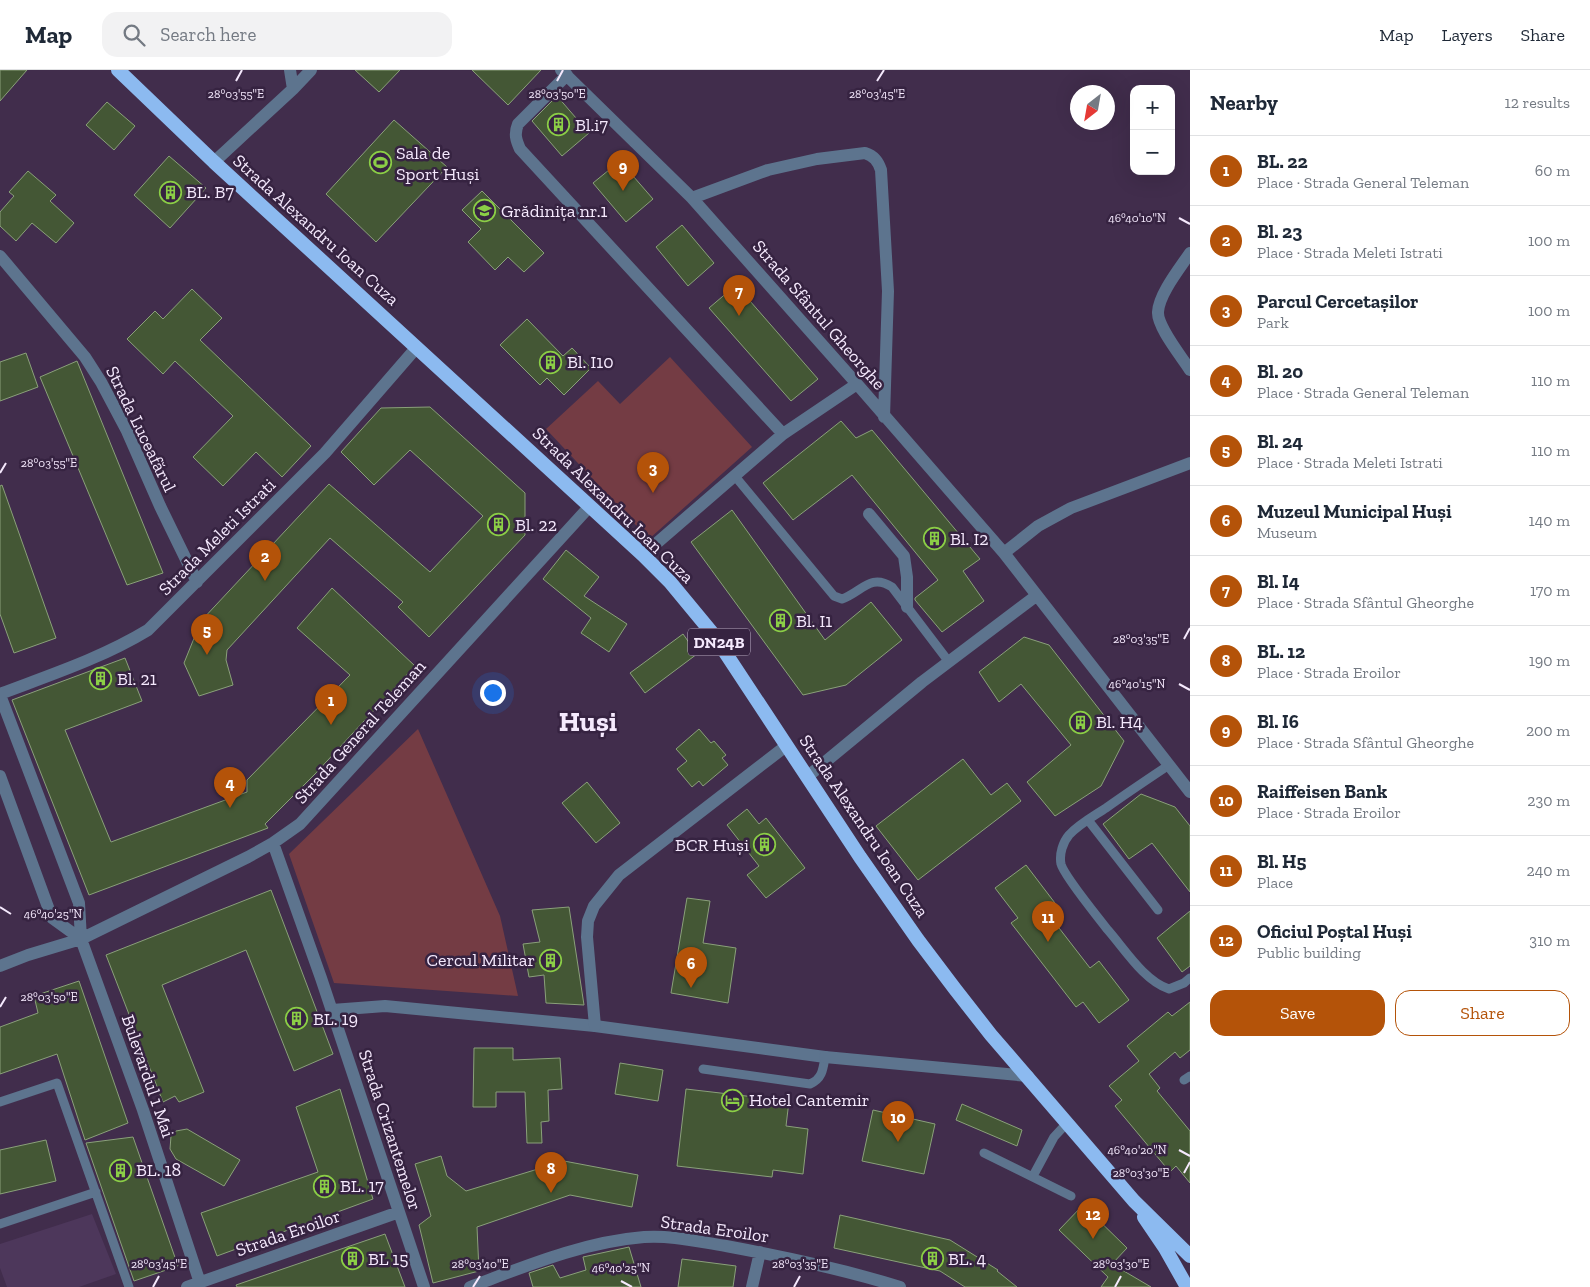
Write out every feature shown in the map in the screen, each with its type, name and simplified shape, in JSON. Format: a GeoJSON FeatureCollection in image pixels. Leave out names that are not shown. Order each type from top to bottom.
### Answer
{"type":"FeatureCollection","features":[{"type":"Feature","properties":{"kind":"highway","name":"Strada Alexandru Ioan Cuza"},"geometry":{"type":"LineString","coordinates":[[118,70],[214,162],[590,506],[670,582],[713,634],[786,746],[918,940],[985,1027],[1134,1201],[1188,1252]]}},
{"type":"Feature","properties":{"kind":"highway","name":"Strada Alexandru Ioan Cuza"},"geometry":{"type":"LineString","coordinates":[[1134,1201],[1170,1256],[1187,1287]]}},
{"type":"Feature","properties":{"kind":"street"},"geometry":{"type":"LineString","coordinates":[[290,70],[293,89]]}},
{"type":"Feature","properties":{"kind":"street"},"geometry":{"type":"LineString","coordinates":[[214,162],[311,70]]}},
{"type":"Feature","properties":{"kind":"street"},"geometry":{"type":"LineString","coordinates":[[564,73],[518,124],[515,132],[520,149],[784,434]]}},
{"type":"Feature","properties":{"kind":"street","name":"Strada Sfântul Gheorghe"},"geometry":{"type":"LineString","coordinates":[[564,73],[692,198],[857,384],[1004,553],[1190,792]]}},
{"type":"Feature","properties":{"kind":"street"},"geometry":{"type":"LineString","coordinates":[[692,198],[768,170],[856,153],[872,155],[878,161],[881,170],[887,271],[884,417]]}},
{"type":"Feature","properties":{"kind":"street"},"geometry":{"type":"LineString","coordinates":[[1190,253],[1162,296],[1158,312],[1161,325],[1190,370]]}},
{"type":"Feature","properties":{"kind":"street","name":"Strada Luceafărul"},"geometry":{"type":"LineString","coordinates":[[0,256],[85,357],[101,382],[127,431],[196,582]]}},
{"type":"Feature","properties":{"kind":"street","name":"Strada Meleti Istrati"},"geometry":{"type":"LineString","coordinates":[[0,694],[93,659],[131,641],[148,630],[325,452],[417,347]]}},
{"type":"Feature","properties":{"kind":"street"},"geometry":{"type":"LineString","coordinates":[[643,555],[784,434],[857,384]]}},
{"type":"Feature","properties":{"kind":"street"},"geometry":{"type":"LineString","coordinates":[[1004,553],[1038,526],[1071,508],[1190,463]]}},
{"type":"Feature","properties":{"kind":"street","name":"Strada General Teleman"},"geometry":{"type":"LineString","coordinates":[[0,966],[28,955],[81,939],[274,843],[300,824],[590,506]]}},
{"type":"Feature","properties":{"kind":"street"},"geometry":{"type":"LineString","coordinates":[[869,514],[904,556],[908,577],[907,607]]}},
{"type":"Feature","properties":{"kind":"street"},"geometry":{"type":"LineString","coordinates":[[807,777],[949,662],[1036,596]]}},
{"type":"Feature","properties":{"kind":"street","name":"Bulevardul 1 Mai"},"geometry":{"type":"LineString","coordinates":[[0,694],[79,903],[81,939],[143,1110],[194,1285]]}},
{"type":"Feature","properties":{"kind":"street"},"geometry":{"type":"LineString","coordinates":[[595,1026],[587,937],[588,921],[594,906],[620,876],[786,746]]}},
{"type":"Feature","properties":{"kind":"street"},"geometry":{"type":"LineString","coordinates":[[0,776],[4,796],[52,918],[81,939]]}},
{"type":"Feature","properties":{"kind":"street","name":"Strada Crizantemelor"},"geometry":{"type":"LineString","coordinates":[[274,843],[424,1287]]}},
{"type":"Feature","properties":{"kind":"street"},"geometry":{"type":"LineString","coordinates":[[332,1010],[385,1006],[595,1026],[825,1057],[1028,1076]]}},
{"type":"Feature","properties":{"kind":"street","name":"Strada Eroilor"},"geometry":{"type":"LineString","coordinates":[[194,1285],[399,1212]]}},
{"type":"Feature","properties":{"kind":"street","name":"Strada Eroilor"},"geometry":{"type":"LineString","coordinates":[[470,1287],[550,1257],[596,1244],[644,1237],[672,1237],[760,1252],[865,1276],[900,1287]]}},
{"type":"Feature","properties":{"kind":"street"},"geometry":{"type":"LineString","coordinates":[[752,1287],[760,1252]]}},
{"type":"Feature","properties":{"kind":"lane"},"geometry":{"type":"LineString","coordinates":[[734,475],[834,596],[842,599],[852,596],[871,582],[883,582],[892,588],[949,662]]}},
{"type":"Feature","properties":{"kind":"lane"},"geometry":{"type":"LineString","coordinates":[[1169,765],[1069,835],[1060,854],[1061,865],[1103,924],[1149,978],[1161,986],[1170,989],[1190,978]]}},
{"type":"Feature","properties":{"kind":"lane"},"geometry":{"type":"LineString","coordinates":[[1088,820],[1158,910]]}},
{"type":"Feature","properties":{"kind":"lane"},"geometry":{"type":"LineString","coordinates":[[703,1069],[810,1084],[817,1081],[822,1074],[825,1057]]}},
{"type":"Feature","properties":{"kind":"lane"},"geometry":{"type":"LineString","coordinates":[[0,1102],[57,1083],[130,1287]]}},
{"type":"Feature","properties":{"kind":"lane"},"geometry":{"type":"LineString","coordinates":[[1033,1176],[1054,1137],[1067,1123]]}},
{"type":"Feature","properties":{"kind":"lane"},"geometry":{"type":"LineString","coordinates":[[984,1153],[1071,1196]]}},
{"type":"Feature","properties":{"kind":"lane"},"geometry":{"type":"LineString","coordinates":[[0,1224],[96,1192]]}},
{"type":"Feature","properties":{"kind":"shaded area"},"geometry":{"type":"Polygon","coordinates":[[[670,357],[752,447],[649,539],[546,429],[598,381],[620,404],[670,357]]]}},
{"type":"Feature","properties":{"kind":"shaded area"},"geometry":{"type":"Polygon","coordinates":[[[418,729],[500,916],[518,996],[334,983],[289,854],[418,729]]]}},
{"type":"Feature","properties":{"kind":"shaded area"},"geometry":{"type":"Polygon","coordinates":[[[92,1214],[116,1274],[79,1287],[7,1287],[0,1268],[0,1244],[92,1214]]]}},
{"type":"Feature","properties":{"kind":"building"},"geometry":{"type":"Polygon","coordinates":[[[0,70],[27,70],[0,101],[0,70]]]}},
{"type":"Feature","properties":{"kind":"building"},"geometry":{"type":"Polygon","coordinates":[[[355,70],[400,70],[379,92],[355,70]]]}},
{"type":"Feature","properties":{"kind":"building"},"geometry":{"type":"Polygon","coordinates":[[[472,70],[541,70],[508,105],[472,70]]]}},
{"type":"Feature","properties":{"kind":"building","name":"Bl.i7"},"geometry":{"type":"Polygon","coordinates":[[[557,96],[589,133],[562,156],[532,121],[557,96]]]}},
{"type":"Feature","properties":{"kind":"building"},"geometry":{"type":"Polygon","coordinates":[[[107,102],[135,126],[114,150],[86,125],[107,102]]]}},
{"type":"Feature","properties":{"kind":"building","name":"Sala de Sport Huși"},"geometry":{"type":"Polygon","coordinates":[[[394,120],[447,167],[376,242],[326,194],[394,120]]]}},
{"type":"Feature","properties":{"kind":"building","name":"BL. B7"},"geometry":{"type":"Polygon","coordinates":[[[169,156],[206,188],[170,228],[134,195],[169,156]]]}},
{"type":"Feature","properties":{"kind":"building"},"geometry":{"type":"Polygon","coordinates":[[[620,161],[653,199],[626,222],[593,183],[620,161]]]}},
{"type":"Feature","properties":{"kind":"building"},"geometry":{"type":"Polygon","coordinates":[[[28,171],[56,195],[50,201],[74,223],[56,243],[32,223],[16,241],[0,226],[0,212],[14,196],[9,192],[28,171]]]}},
{"type":"Feature","properties":{"kind":"building"},"geometry":{"type":"Polygon","coordinates":[[[482,191],[544,253],[524,272],[508,257],[495,270],[468,242],[481,229],[462,210],[482,191]]]}},
{"type":"Feature","properties":{"kind":"building"},"geometry":{"type":"Polygon","coordinates":[[[682,225],[714,263],[688,286],[656,247],[682,225]]]}},
{"type":"Feature","properties":{"kind":"building"},"geometry":{"type":"Polygon","coordinates":[[[736,285],[818,379],[791,401],[709,308],[736,285]]]}},
{"type":"Feature","properties":{"kind":"building"},"geometry":{"type":"Polygon","coordinates":[[[192,289],[222,318],[200,340],[311,446],[282,477],[256,452],[223,486],[193,457],[233,416],[175,361],[163,374],[127,339],[155,311],[163,319],[192,289]]]}},
{"type":"Feature","properties":{"kind":"building","name":"Bl. I10"},"geometry":{"type":"Polygon","coordinates":[[[527,319],[563,356],[572,348],[591,368],[564,395],[547,378],[540,385],[500,345],[527,319]]]}},
{"type":"Feature","properties":{"kind":"building"},"geometry":{"type":"Polygon","coordinates":[[[26,353],[38,387],[0,401],[0,362],[26,353]]]}},
{"type":"Feature","properties":{"kind":"building"},"geometry":{"type":"Polygon","coordinates":[[[77,361],[163,573],[127,585],[40,377],[77,361]]]}},
{"type":"Feature","properties":{"kind":"building"},"geometry":{"type":"Polygon","coordinates":[[[430,407],[525,493],[525,535],[429,637],[398,607],[403,602],[330,538],[227,650],[226,660],[233,685],[199,696],[184,663],[201,621],[329,484],[430,572],[483,516],[410,450],[374,485],[341,452],[381,408],[430,407]]]}},
{"type":"Feature","properties":{"kind":"building","name":"Bl. I2"},"geometry":{"type":"Polygon","coordinates":[[[841,421],[856,438],[872,430],[980,559],[963,571],[984,601],[942,632],[915,600],[915,598],[938,580],[852,475],[793,520],[763,483],[841,421]]]}},
{"type":"Feature","properties":{"kind":"building"},"geometry":{"type":"Polygon","coordinates":[[[2,485],[56,638],[14,653],[0,614],[0,486],[2,485]]]}},
{"type":"Feature","properties":{"kind":"building","name":"Bl. I1"},"geometry":{"type":"Polygon","coordinates":[[[732,510],[825,640],[871,602],[902,640],[846,685],[803,695],[691,542],[732,510]]]}},
{"type":"Feature","properties":{"kind":"building"},"geometry":{"type":"Polygon","coordinates":[[[566,550],[599,577],[584,596],[627,624],[609,652],[581,633],[591,618],[543,579],[566,550]]]}},
{"type":"Feature","properties":{"kind":"building"},"geometry":{"type":"Polygon","coordinates":[[[332,588],[415,666],[315,774],[265,824],[268,828],[89,895],[12,700],[125,658],[142,701],[65,730],[111,842],[247,792],[247,780],[350,675],[297,628],[332,588]]]}},
{"type":"Feature","properties":{"kind":"building"},"geometry":{"type":"Polygon","coordinates":[[[683,634],[697,654],[645,693],[630,673],[683,634]]]}},
{"type":"Feature","properties":{"kind":"building","name":"Bl. H4"},"geometry":{"type":"Polygon","coordinates":[[[1024,637],[1049,645],[1124,741],[1101,786],[1055,816],[1027,782],[1071,745],[1021,684],[999,702],[979,672],[1024,637]]]}},
{"type":"Feature","properties":{"kind":"building"},"geometry":{"type":"Polygon","coordinates":[[[699,729],[711,743],[714,741],[726,755],[722,758],[728,765],[703,786],[699,781],[692,787],[677,769],[687,761],[676,749],[699,729]]]}},
{"type":"Feature","properties":{"kind":"building"},"geometry":{"type":"Polygon","coordinates":[[[963,759],[991,795],[1007,783],[1021,801],[918,880],[876,826],[963,759]]]}},
{"type":"Feature","properties":{"kind":"building"},"geometry":{"type":"Polygon","coordinates":[[[587,782],[620,823],[596,843],[562,803],[587,782]]]}},
{"type":"Feature","properties":{"kind":"building"},"geometry":{"type":"Polygon","coordinates":[[[1141,794],[1175,807],[1190,826],[1190,892],[1152,843],[1129,859],[1103,824],[1141,794]]]}},
{"type":"Feature","properties":{"kind":"building","name":"BCR Huși"},"geometry":{"type":"Polygon","coordinates":[[[747,809],[759,824],[766,818],[805,868],[766,898],[747,875],[759,866],[727,825],[747,809]]]}},
{"type":"Feature","properties":{"kind":"building"},"geometry":{"type":"Polygon","coordinates":[[[1026,865],[1058,907],[1049,915],[1090,968],[1099,961],[1129,1000],[1099,1023],[1083,1002],[1076,1007],[1011,923],[1018,918],[995,888],[1026,865]]]}},
{"type":"Feature","properties":{"kind":"building","name":"BL. 19"},"geometry":{"type":"Polygon","coordinates":[[[271,890],[333,1054],[294,1071],[246,950],[162,985],[204,1092],[179,1102],[175,1096],[163,1102],[106,955],[271,890]]]}},
{"type":"Feature","properties":{"kind":"building"},"geometry":{"type":"Polygon","coordinates":[[[687,898],[710,901],[703,943],[736,948],[728,1003],[671,993],[687,898]]]}},
{"type":"Feature","properties":{"kind":"building","name":"Cercul Militar"},"geometry":{"type":"Polygon","coordinates":[[[569,907],[584,1005],[546,1003],[544,975],[529,977],[523,944],[540,942],[532,910],[569,907]]]}},
{"type":"Feature","properties":{"kind":"building"},"geometry":{"type":"Polygon","coordinates":[[[1190,911],[1190,966],[1182,972],[1157,938],[1190,911]]]}},
{"type":"Feature","properties":{"kind":"building"},"geometry":{"type":"Polygon","coordinates":[[[79,981],[128,1123],[85,1140],[57,1054],[0,1074],[0,1027],[38,1013],[34,996],[79,981]]]}},
{"type":"Feature","properties":{"kind":"building"},"geometry":{"type":"Polygon","coordinates":[[[1190,1002],[1190,1050],[1180,1058],[1175,1052],[1149,1074],[1160,1088],[1157,1091],[1190,1131],[1190,1183],[1176,1166],[1170,1172],[1115,1106],[1122,1100],[1109,1086],[1139,1061],[1127,1046],[1168,1012],[1172,1016],[1190,1002]]]}},
{"type":"Feature","properties":{"kind":"building"},"geometry":{"type":"Polygon","coordinates":[[[474,1048],[513,1048],[513,1060],[560,1058],[562,1089],[548,1090],[549,1121],[541,1122],[542,1143],[527,1143],[525,1092],[496,1092],[496,1107],[473,1107],[474,1048]]]}},
{"type":"Feature","properties":{"kind":"building"},"geometry":{"type":"Polygon","coordinates":[[[620,1063],[663,1070],[658,1101],[615,1094],[620,1063]]]}},
{"type":"Feature","properties":{"kind":"building","name":"BL. 17"},"geometry":{"type":"Polygon","coordinates":[[[340,1089],[373,1199],[217,1256],[201,1213],[318,1172],[296,1107],[340,1089]]]}},
{"type":"Feature","properties":{"kind":"building","name":"Hotel Cantemir"},"geometry":{"type":"Polygon","coordinates":[[[686,1089],[789,1101],[786,1126],[808,1129],[803,1174],[773,1170],[772,1177],[677,1166],[686,1089]]]}},
{"type":"Feature","properties":{"kind":"building"},"geometry":{"type":"Polygon","coordinates":[[[962,1104],[1022,1130],[1017,1146],[956,1120],[962,1104]]]}},
{"type":"Feature","properties":{"kind":"building"},"geometry":{"type":"Polygon","coordinates":[[[873,1110],[935,1124],[924,1174],[862,1161],[873,1110]]]}},
{"type":"Feature","properties":{"kind":"building"},"geometry":{"type":"Polygon","coordinates":[[[187,1129],[240,1160],[224,1186],[176,1159],[170,1149],[171,1136],[176,1131],[187,1129]]]}},
{"type":"Feature","properties":{"kind":"building"},"geometry":{"type":"Polygon","coordinates":[[[133,1137],[178,1266],[134,1281],[86,1143],[133,1137]]]}},
{"type":"Feature","properties":{"kind":"building"},"geometry":{"type":"Polygon","coordinates":[[[46,1140],[56,1181],[0,1194],[0,1150],[46,1140]]]}},
{"type":"Feature","properties":{"kind":"building"},"geometry":{"type":"Polygon","coordinates":[[[441,1156],[447,1176],[466,1191],[564,1161],[638,1175],[632,1207],[570,1195],[477,1227],[479,1271],[433,1283],[419,1225],[431,1216],[415,1164],[441,1156]]]}},
{"type":"Feature","properties":{"kind":"building"},"geometry":{"type":"Polygon","coordinates":[[[1083,1205],[1127,1248],[1112,1264],[1151,1287],[1101,1287],[1108,1277],[1059,1230],[1083,1205]]]}},
{"type":"Feature","properties":{"kind":"building","name":"BL. 4"},"geometry":{"type":"Polygon","coordinates":[[[840,1215],[950,1240],[998,1270],[1017,1287],[965,1287],[940,1271],[834,1248],[840,1215]]]}},
{"type":"Feature","properties":{"kind":"building","name":"BL 15"},"geometry":{"type":"Polygon","coordinates":[[[385,1234],[405,1287],[237,1287],[236,1285],[385,1234]]]}},
{"type":"Feature","properties":{"kind":"building"},"geometry":{"type":"Polygon","coordinates":[[[629,1247],[641,1287],[533,1287],[529,1273],[553,1265],[560,1278],[586,1270],[583,1257],[629,1247]]]}},
{"type":"Feature","properties":{"kind":"building"},"geometry":{"type":"Polygon","coordinates":[[[682,1259],[736,1266],[733,1287],[678,1287],[682,1259]]]}},
{"type":"Feature","properties":{"kind":"place","name":"Bl.i7"},"geometry":{"type":"Point","coordinates":[559,125]}},
{"type":"Feature","properties":{"kind":"place","name":"Sala de Sport Huși"},"geometry":{"type":"Point","coordinates":[380,163]}},
{"type":"Feature","properties":{"kind":"place","name":"Bl. I6"},"geometry":{"type":"Point","coordinates":[623,191]}},
{"type":"Feature","properties":{"kind":"place","name":"BL. B7"},"geometry":{"type":"Point","coordinates":[170,192]}},
{"type":"Feature","properties":{"kind":"place","name":"Grădinița nr.1"},"geometry":{"type":"Point","coordinates":[485,211]}},
{"type":"Feature","properties":{"kind":"place","name":"Bl. I4"},"geometry":{"type":"Point","coordinates":[739,316]}},
{"type":"Feature","properties":{"kind":"place","name":"Bl. I10"},"geometry":{"type":"Point","coordinates":[551,362]}},
{"type":"Feature","properties":{"kind":"place","name":"Parcul Cercetașilor"},"geometry":{"type":"Point","coordinates":[653,493]}},
{"type":"Feature","properties":{"kind":"place","name":"Bl. 22"},"geometry":{"type":"Point","coordinates":[499,525]}},
{"type":"Feature","properties":{"kind":"place","name":"Bl. I2"},"geometry":{"type":"Point","coordinates":[934,539]}},
{"type":"Feature","properties":{"kind":"place","name":"Bl. 23"},"geometry":{"type":"Point","coordinates":[265,581]}},
{"type":"Feature","properties":{"kind":"place","name":"Bl. I1"},"geometry":{"type":"Point","coordinates":[780,621]}},
{"type":"Feature","properties":{"kind":"place","name":"Bl. 24"},"geometry":{"type":"Point","coordinates":[207,655]}},
{"type":"Feature","properties":{"kind":"place","name":"Bl. 21"},"geometry":{"type":"Point","coordinates":[101,679]}},
{"type":"Feature","properties":{"kind":"place","name":"Bl. H4"},"geometry":{"type":"Point","coordinates":[1080,722]}},
{"type":"Feature","properties":{"kind":"place","name":"BL. 22"},"geometry":{"type":"Point","coordinates":[331,725]}},
{"type":"Feature","properties":{"kind":"place","name":"Bl. 20"},"geometry":{"type":"Point","coordinates":[230,808]}},
{"type":"Feature","properties":{"kind":"place","name":"BCR Huși"},"geometry":{"type":"Point","coordinates":[765,845]}},
{"type":"Feature","properties":{"kind":"place","name":"Bl. H5"},"geometry":{"type":"Point","coordinates":[1048,942]}},
{"type":"Feature","properties":{"kind":"place","name":"Cercul Militar"},"geometry":{"type":"Point","coordinates":[551,960]}},
{"type":"Feature","properties":{"kind":"place","name":"Muzeul Municipal Huși"},"geometry":{"type":"Point","coordinates":[691,988]}},
{"type":"Feature","properties":{"kind":"place","name":"BL. 19"},"geometry":{"type":"Point","coordinates":[297,1019]}},
{"type":"Feature","properties":{"kind":"place","name":"Hotel Cantemir"},"geometry":{"type":"Point","coordinates":[733,1100]}},
{"type":"Feature","properties":{"kind":"place","name":"Raiffeisen Bank"},"geometry":{"type":"Point","coordinates":[898,1142]}},
{"type":"Feature","properties":{"kind":"place","name":"BL. 18"},"geometry":{"type":"Point","coordinates":[120,1170]}},
{"type":"Feature","properties":{"kind":"place","name":"BL. 17"},"geometry":{"type":"Point","coordinates":[324,1186]}},
{"type":"Feature","properties":{"kind":"place","name":"BL. 12"},"geometry":{"type":"Point","coordinates":[551,1193]}},
{"type":"Feature","properties":{"kind":"place","name":"Oficiul Poștal Huși"},"geometry":{"type":"Point","coordinates":[1093,1239]}},
{"type":"Feature","properties":{"kind":"place","name":"BL 15"},"geometry":{"type":"Point","coordinates":[352,1259]}},
{"type":"Feature","properties":{"kind":"place","name":"BL. 4"},"geometry":{"type":"Point","coordinates":[932,1259]}},
{"type":"Feature","properties":{"kind":"district","name":"Huși"},"geometry":{"type":"Point","coordinates":[588,721]}}]}
